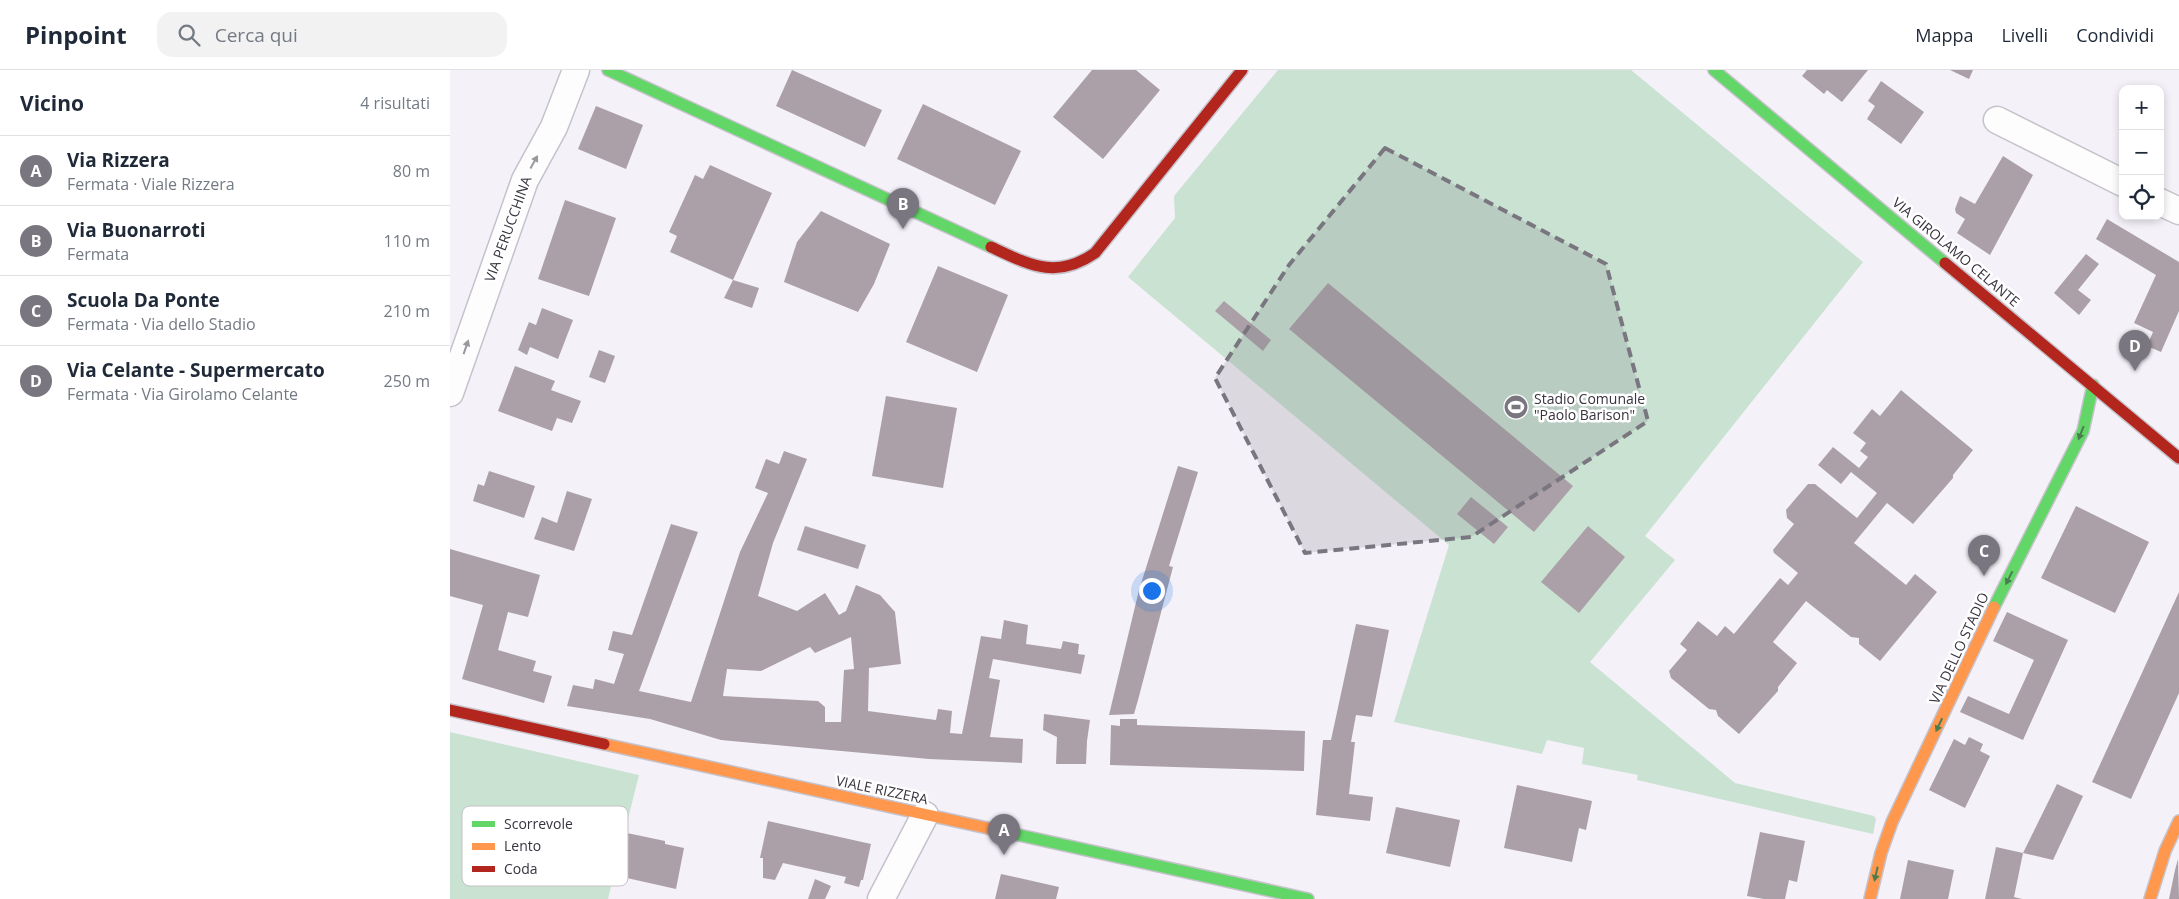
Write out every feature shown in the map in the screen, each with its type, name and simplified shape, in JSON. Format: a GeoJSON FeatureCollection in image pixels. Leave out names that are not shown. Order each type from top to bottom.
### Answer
{"type":"FeatureCollection","features":[{"type":"Feature","properties":{"kind":"street","name":"VIA PERUCCHINA"},"geometry":{"type":"LineString","coordinates":[[450,393],[525,180],[554,127],[576,70]]}},
{"type":"Feature","properties":{"kind":"street"},"geometry":{"type":"LineString","coordinates":[[608,70],[1026,263],[1043,269],[1074,267],[1095,253],[1242,70]]}},
{"type":"Feature","properties":{"kind":"street","name":"VIA GIROLAMO CELANTE"},"geometry":{"type":"LineString","coordinates":[[1714,70],[2179,458]]}},
{"type":"Feature","properties":{"kind":"street"},"geometry":{"type":"LineString","coordinates":[[1997,120],[2119,181]]}},
{"type":"Feature","properties":{"kind":"street"},"geometry":{"type":"LineString","coordinates":[[2164,204],[2179,211]]}},
{"type":"Feature","properties":{"kind":"street","name":"VIA DELLO STADIO"},"geometry":{"type":"LineString","coordinates":[[1870,899],[1881,853],[1892,822],[1998,599],[2083,431],[2093,386]]}},
{"type":"Feature","properties":{"kind":"street","name":"VIALE RIZZERA"},"geometry":{"type":"LineString","coordinates":[[450,710],[1308,899]]}},
{"type":"Feature","properties":{"kind":"street"},"geometry":{"type":"LineString","coordinates":[[881,899],[925,815]]}},
{"type":"Feature","properties":{"kind":"street"},"geometry":{"type":"LineString","coordinates":[[2150,899],[2164,851],[2179,821]]}},
{"type":"Feature","properties":{"kind":"highlighted area"},"geometry":{"type":"Polygon","coordinates":[[[1385,148],[1606,264],[1648,421],[1471,537],[1305,553],[1215,378],[1289,265],[1385,148]]]}},
{"type":"Feature","properties":{"kind":"green space","name":"Stadio Comunale \"Paolo Barison\""},"geometry":{"type":"Polygon","coordinates":[[[1278,70],[1631,70],[1863,262],[1645,536],[1675,560],[1590,662],[1735,783],[1874,816],[1876,819],[1873,834],[1637,780],[1638,775],[1582,764],[1584,748],[1547,740],[1542,754],[1394,722],[1449,545],[1128,277],[1175,218],[1174,196],[1278,70]]]}},
{"type":"Feature","properties":{"kind":"green space"},"geometry":{"type":"Polygon","coordinates":[[[450,732],[639,775],[628,819],[628,806],[462,806],[462,886],[611,886],[608,899],[450,899],[450,732]]]}},
{"type":"Feature","properties":{"kind":"building"},"geometry":{"type":"Polygon","coordinates":[[[792,70],[882,110],[865,147],[776,106],[792,70]]]}},
{"type":"Feature","properties":{"kind":"building"},"geometry":{"type":"Polygon","coordinates":[[[1092,70],[1136,70],[1160,90],[1103,159],[1053,117],[1092,70]]]}},
{"type":"Feature","properties":{"kind":"building"},"geometry":{"type":"Polygon","coordinates":[[[1807,70],[1868,70],[1842,102],[1827,90],[1824,94],[1802,76],[1807,70]]]}},
{"type":"Feature","properties":{"kind":"building"},"geometry":{"type":"Polygon","coordinates":[[[1950,70],[1973,70],[1969,79],[1950,70]]]}},
{"type":"Feature","properties":{"kind":"building"},"geometry":{"type":"Polygon","coordinates":[[[1881,81],[1924,112],[1901,144],[1867,119],[1875,106],[1868,101],[1881,81]]]}},
{"type":"Feature","properties":{"kind":"building"},"geometry":{"type":"Polygon","coordinates":[[[923,104],[1021,151],[995,205],[897,159],[923,104]]]}},
{"type":"Feature","properties":{"kind":"building"},"geometry":{"type":"Polygon","coordinates":[[[596,106],[643,125],[626,169],[578,149],[596,106]]]}},
{"type":"Feature","properties":{"kind":"building"},"geometry":{"type":"Polygon","coordinates":[[[2003,156],[2033,175],[1990,255],[1957,233],[1965,219],[1956,213],[1955,209],[1960,196],[1975,204],[2003,156]]]}},
{"type":"Feature","properties":{"kind":"building"},"geometry":{"type":"Polygon","coordinates":[[[710,165],[772,193],[733,280],[670,252],[677,236],[669,232],[695,175],[703,179],[710,165]]]}},
{"type":"Feature","properties":{"kind":"building"},"geometry":{"type":"Polygon","coordinates":[[[565,200],[616,218],[589,296],[538,279],[565,200]]]}},
{"type":"Feature","properties":{"kind":"building"},"geometry":{"type":"Polygon","coordinates":[[[821,211],[890,244],[874,284],[858,312],[784,282],[797,242],[821,211]]]}},
{"type":"Feature","properties":{"kind":"building"},"geometry":{"type":"Polygon","coordinates":[[[2107,219],[2179,262],[2179,311],[2161,352],[2147,346],[2153,332],[2134,323],[2156,275],[2096,239],[2107,219]]]}},
{"type":"Feature","properties":{"kind":"building"},"geometry":{"type":"Polygon","coordinates":[[[2086,254],[2099,264],[2078,290],[2091,300],[2079,315],[2054,293],[2086,254]]]}},
{"type":"Feature","properties":{"kind":"building"},"geometry":{"type":"Polygon","coordinates":[[[938,266],[1008,295],[977,372],[906,342],[938,266]]]}},
{"type":"Feature","properties":{"kind":"building"},"geometry":{"type":"Polygon","coordinates":[[[733,280],[759,288],[752,308],[724,298],[733,280]]]}},
{"type":"Feature","properties":{"kind":"building"},"geometry":{"type":"Polygon","coordinates":[[[1328,283],[1573,486],[1534,532],[1289,329],[1328,283]]]}},
{"type":"Feature","properties":{"kind":"building"},"geometry":{"type":"Polygon","coordinates":[[[1224,301],[1271,340],[1263,351],[1215,311],[1224,301]]]}},
{"type":"Feature","properties":{"kind":"building"},"geometry":{"type":"Polygon","coordinates":[[[542,308],[573,320],[558,359],[530,347],[527,355],[518,350],[529,322],[536,325],[542,308]]]}},
{"type":"Feature","properties":{"kind":"building"},"geometry":{"type":"Polygon","coordinates":[[[599,350],[615,356],[605,383],[589,377],[599,350]]]}},
{"type":"Feature","properties":{"kind":"building"},"geometry":{"type":"Polygon","coordinates":[[[515,366],[555,381],[551,390],[581,401],[572,423],[557,418],[552,431],[498,411],[515,366]]]}},
{"type":"Feature","properties":{"kind":"building"},"geometry":{"type":"Polygon","coordinates":[[[1901,390],[1973,450],[1953,475],[1953,478],[1913,524],[1887,503],[1854,543],[1906,585],[1915,574],[1937,592],[1880,661],[1859,644],[1859,638],[1851,637],[1806,601],[1773,642],[1797,663],[1778,687],[1778,691],[1739,734],[1718,716],[1716,710],[1709,709],[1671,678],[1669,671],[1687,650],[1680,644],[1698,621],[1717,636],[1725,626],[1734,634],[1780,578],[1788,585],[1798,573],[1774,553],[1773,550],[1794,524],[1787,518],[1786,510],[1808,484],[1815,484],[1857,518],[1877,493],[1851,472],[1841,484],[1818,465],[1833,447],[1859,468],[1868,457],[1860,451],[1866,443],[1853,433],[1872,409],[1880,416],[1901,390]]]}},
{"type":"Feature","properties":{"kind":"building"},"geometry":{"type":"Polygon","coordinates":[[[886,396],[957,408],[943,488],[872,476],[886,396]]]}},
{"type":"Feature","properties":{"kind":"building"},"geometry":{"type":"Polygon","coordinates":[[[784,451],[807,459],[773,543],[758,596],[797,611],[825,593],[839,615],[846,611],[856,585],[880,595],[895,612],[901,664],[869,668],[868,711],[936,720],[938,709],[952,711],[950,733],[962,734],[981,636],[1001,639],[1004,620],[1028,625],[1026,644],[1061,649],[1063,641],[1079,644],[1078,654],[1085,655],[1081,674],[993,659],[989,678],[1000,680],[990,737],[1023,739],[1022,763],[929,759],[721,740],[650,719],[567,706],[573,685],[593,689],[595,679],[614,684],[624,654],[608,650],[613,631],[632,635],[671,524],[698,532],[639,691],[691,702],[740,552],[768,493],[755,488],[766,459],[779,464],[784,451]],[[851,637],[815,653],[810,647],[761,671],[727,669],[723,696],[818,701],[825,707],[825,722],[841,722],[844,670],[854,669],[851,637]]]}},
{"type":"Feature","properties":{"kind":"building"},"geometry":{"type":"Polygon","coordinates":[[[1178,466],[1198,472],[1169,566],[1173,567],[1138,700],[1134,714],[1109,715],[1139,590],[1178,466]]]}},
{"type":"Feature","properties":{"kind":"building"},"geometry":{"type":"Polygon","coordinates":[[[489,471],[535,486],[524,518],[473,501],[478,484],[484,486],[489,471]]]}},
{"type":"Feature","properties":{"kind":"building"},"geometry":{"type":"Polygon","coordinates":[[[567,491],[592,499],[574,551],[534,539],[542,517],[557,523],[567,491]]]}},
{"type":"Feature","properties":{"kind":"building"},"geometry":{"type":"Polygon","coordinates":[[[1471,497],[1508,527],[1494,544],[1457,514],[1471,497]]]}},
{"type":"Feature","properties":{"kind":"building"},"geometry":{"type":"Polygon","coordinates":[[[2076,506],[2149,542],[2115,613],[2041,578],[2076,506]]]}},
{"type":"Feature","properties":{"kind":"building"},"geometry":{"type":"Polygon","coordinates":[[[805,526],[866,545],[858,569],[797,550],[805,526]]]}},
{"type":"Feature","properties":{"kind":"building"},"geometry":{"type":"Polygon","coordinates":[[[1588,526],[1625,557],[1579,613],[1541,582],[1588,526]]]}},
{"type":"Feature","properties":{"kind":"building"},"geometry":{"type":"Polygon","coordinates":[[[450,549],[540,575],[528,617],[508,612],[498,650],[536,661],[533,671],[552,676],[544,703],[462,679],[483,605],[450,596],[450,549]]]}},
{"type":"Feature","properties":{"kind":"building"},"geometry":{"type":"Polygon","coordinates":[[[2179,592],[2179,693],[2131,799],[2092,782],[2179,592]]]}},
{"type":"Feature","properties":{"kind":"building"},"geometry":{"type":"Polygon","coordinates":[[[2007,612],[2068,640],[2023,740],[1960,712],[1968,696],[2009,714],[2034,660],[1993,641],[2007,612]]]}},
{"type":"Feature","properties":{"kind":"building"},"geometry":{"type":"Polygon","coordinates":[[[1356,624],[1389,630],[1372,717],[1356,715],[1351,742],[1355,742],[1349,794],[1373,797],[1370,821],[1316,815],[1323,740],[1331,740],[1356,624]]]}},
{"type":"Feature","properties":{"kind":"building"},"geometry":{"type":"Polygon","coordinates":[[[1044,714],[1090,720],[1086,764],[1056,764],[1057,737],[1043,730],[1044,714]]]}},
{"type":"Feature","properties":{"kind":"building"},"geometry":{"type":"Polygon","coordinates":[[[1120,719],[1137,719],[1137,725],[1305,731],[1304,771],[1110,765],[1111,725],[1120,726],[1120,719]]]}},
{"type":"Feature","properties":{"kind":"building"},"geometry":{"type":"Polygon","coordinates":[[[1969,737],[1983,744],[1980,751],[1990,756],[1965,808],[1929,790],[1954,739],[1965,745],[1969,737]]]}},
{"type":"Feature","properties":{"kind":"building"},"geometry":{"type":"Polygon","coordinates":[[[2057,784],[2083,796],[2053,860],[2023,853],[2057,784]]]}},
{"type":"Feature","properties":{"kind":"building"},"geometry":{"type":"Polygon","coordinates":[[[1517,785],[1592,801],[1586,830],[1579,828],[1572,862],[1504,848],[1517,785]]]}},
{"type":"Feature","properties":{"kind":"building"},"geometry":{"type":"Polygon","coordinates":[[[1396,807],[1460,820],[1450,867],[1386,853],[1396,807]]]}},
{"type":"Feature","properties":{"kind":"building"},"geometry":{"type":"Polygon","coordinates":[[[768,821],[871,844],[863,880],[861,880],[859,887],[844,883],[846,877],[783,863],[775,880],[763,878],[763,858],[760,858],[768,821]]]}},
{"type":"Feature","properties":{"kind":"building"},"geometry":{"type":"Polygon","coordinates":[[[1760,832],[1805,841],[1797,882],[1789,880],[1785,899],[1764,899],[1747,896],[1760,832]]]}},
{"type":"Feature","properties":{"kind":"building"},"geometry":{"type":"Polygon","coordinates":[[[628,833],[665,841],[665,844],[684,848],[676,889],[628,878],[628,833]]]}},
{"type":"Feature","properties":{"kind":"building"},"geometry":{"type":"Polygon","coordinates":[[[1996,847],[2023,853],[2014,897],[2022,899],[1985,899],[1996,847]]]}},
{"type":"Feature","properties":{"kind":"building"},"geometry":{"type":"Polygon","coordinates":[[[2178,859],[2179,899],[2169,899],[2175,870],[2178,859]]]}},
{"type":"Feature","properties":{"kind":"building"},"geometry":{"type":"Polygon","coordinates":[[[1908,860],[1954,870],[1948,899],[1900,899],[1908,860]]]}},
{"type":"Feature","properties":{"kind":"building"},"geometry":{"type":"Polygon","coordinates":[[[1001,874],[1059,887],[1056,899],[995,899],[1001,874]]]}},
{"type":"Feature","properties":{"kind":"building"},"geometry":{"type":"Polygon","coordinates":[[[815,879],[831,886],[825,899],[808,899],[815,879]]]}},
{"type":"Feature","properties":{"kind":"traffic: fast"},"geometry":{"type":"LineString","coordinates":[[608,70],[991,247]]}},
{"type":"Feature","properties":{"kind":"traffic: fast"},"geometry":{"type":"LineString","coordinates":[[1714,70],[1945,263]]}},
{"type":"Feature","properties":{"kind":"traffic: fast"},"geometry":{"type":"LineString","coordinates":[[1994,607],[2083,431],[2093,385]]}},
{"type":"Feature","properties":{"kind":"traffic: fast"},"geometry":{"type":"LineString","coordinates":[[1001,831],[1308,899]]}},
{"type":"Feature","properties":{"kind":"traffic: slow"},"geometry":{"type":"LineString","coordinates":[[1870,899],[1881,853],[1892,822],[1994,607]]}},
{"type":"Feature","properties":{"kind":"traffic: slow"},"geometry":{"type":"LineString","coordinates":[[604,744],[1001,831]]}},
{"type":"Feature","properties":{"kind":"traffic: slow"},"geometry":{"type":"LineString","coordinates":[[2150,899],[2165,851],[2179,821]]}},
{"type":"Feature","properties":{"kind":"traffic: jam"},"geometry":{"type":"LineString","coordinates":[[991,247],[1031,264],[1055,268],[1068,266],[1095,253],[1242,70]]}},
{"type":"Feature","properties":{"kind":"traffic: jam"},"geometry":{"type":"LineString","coordinates":[[1945,263],[2179,458]]}},
{"type":"Feature","properties":{"kind":"traffic: jam"},"geometry":{"type":"LineString","coordinates":[[450,710],[604,744]]}},
{"type":"Feature","properties":{"kind":"place","name":"Via Buonarroti"},"geometry":{"type":"Point","coordinates":[903,229]}},
{"type":"Feature","properties":{"kind":"place","name":"Via Celante - Supermercato"},"geometry":{"type":"Point","coordinates":[2135,371]}},
{"type":"Feature","properties":{"kind":"place","name":"Stadio Comunale \"Paolo Barison\""},"geometry":{"type":"Point","coordinates":[1516,407]}},
{"type":"Feature","properties":{"kind":"place","name":"Scuola Da Ponte"},"geometry":{"type":"Point","coordinates":[1984,576]}},
{"type":"Feature","properties":{"kind":"place","name":"Via Rizzera"},"geometry":{"type":"Point","coordinates":[1004,855]}}]}
